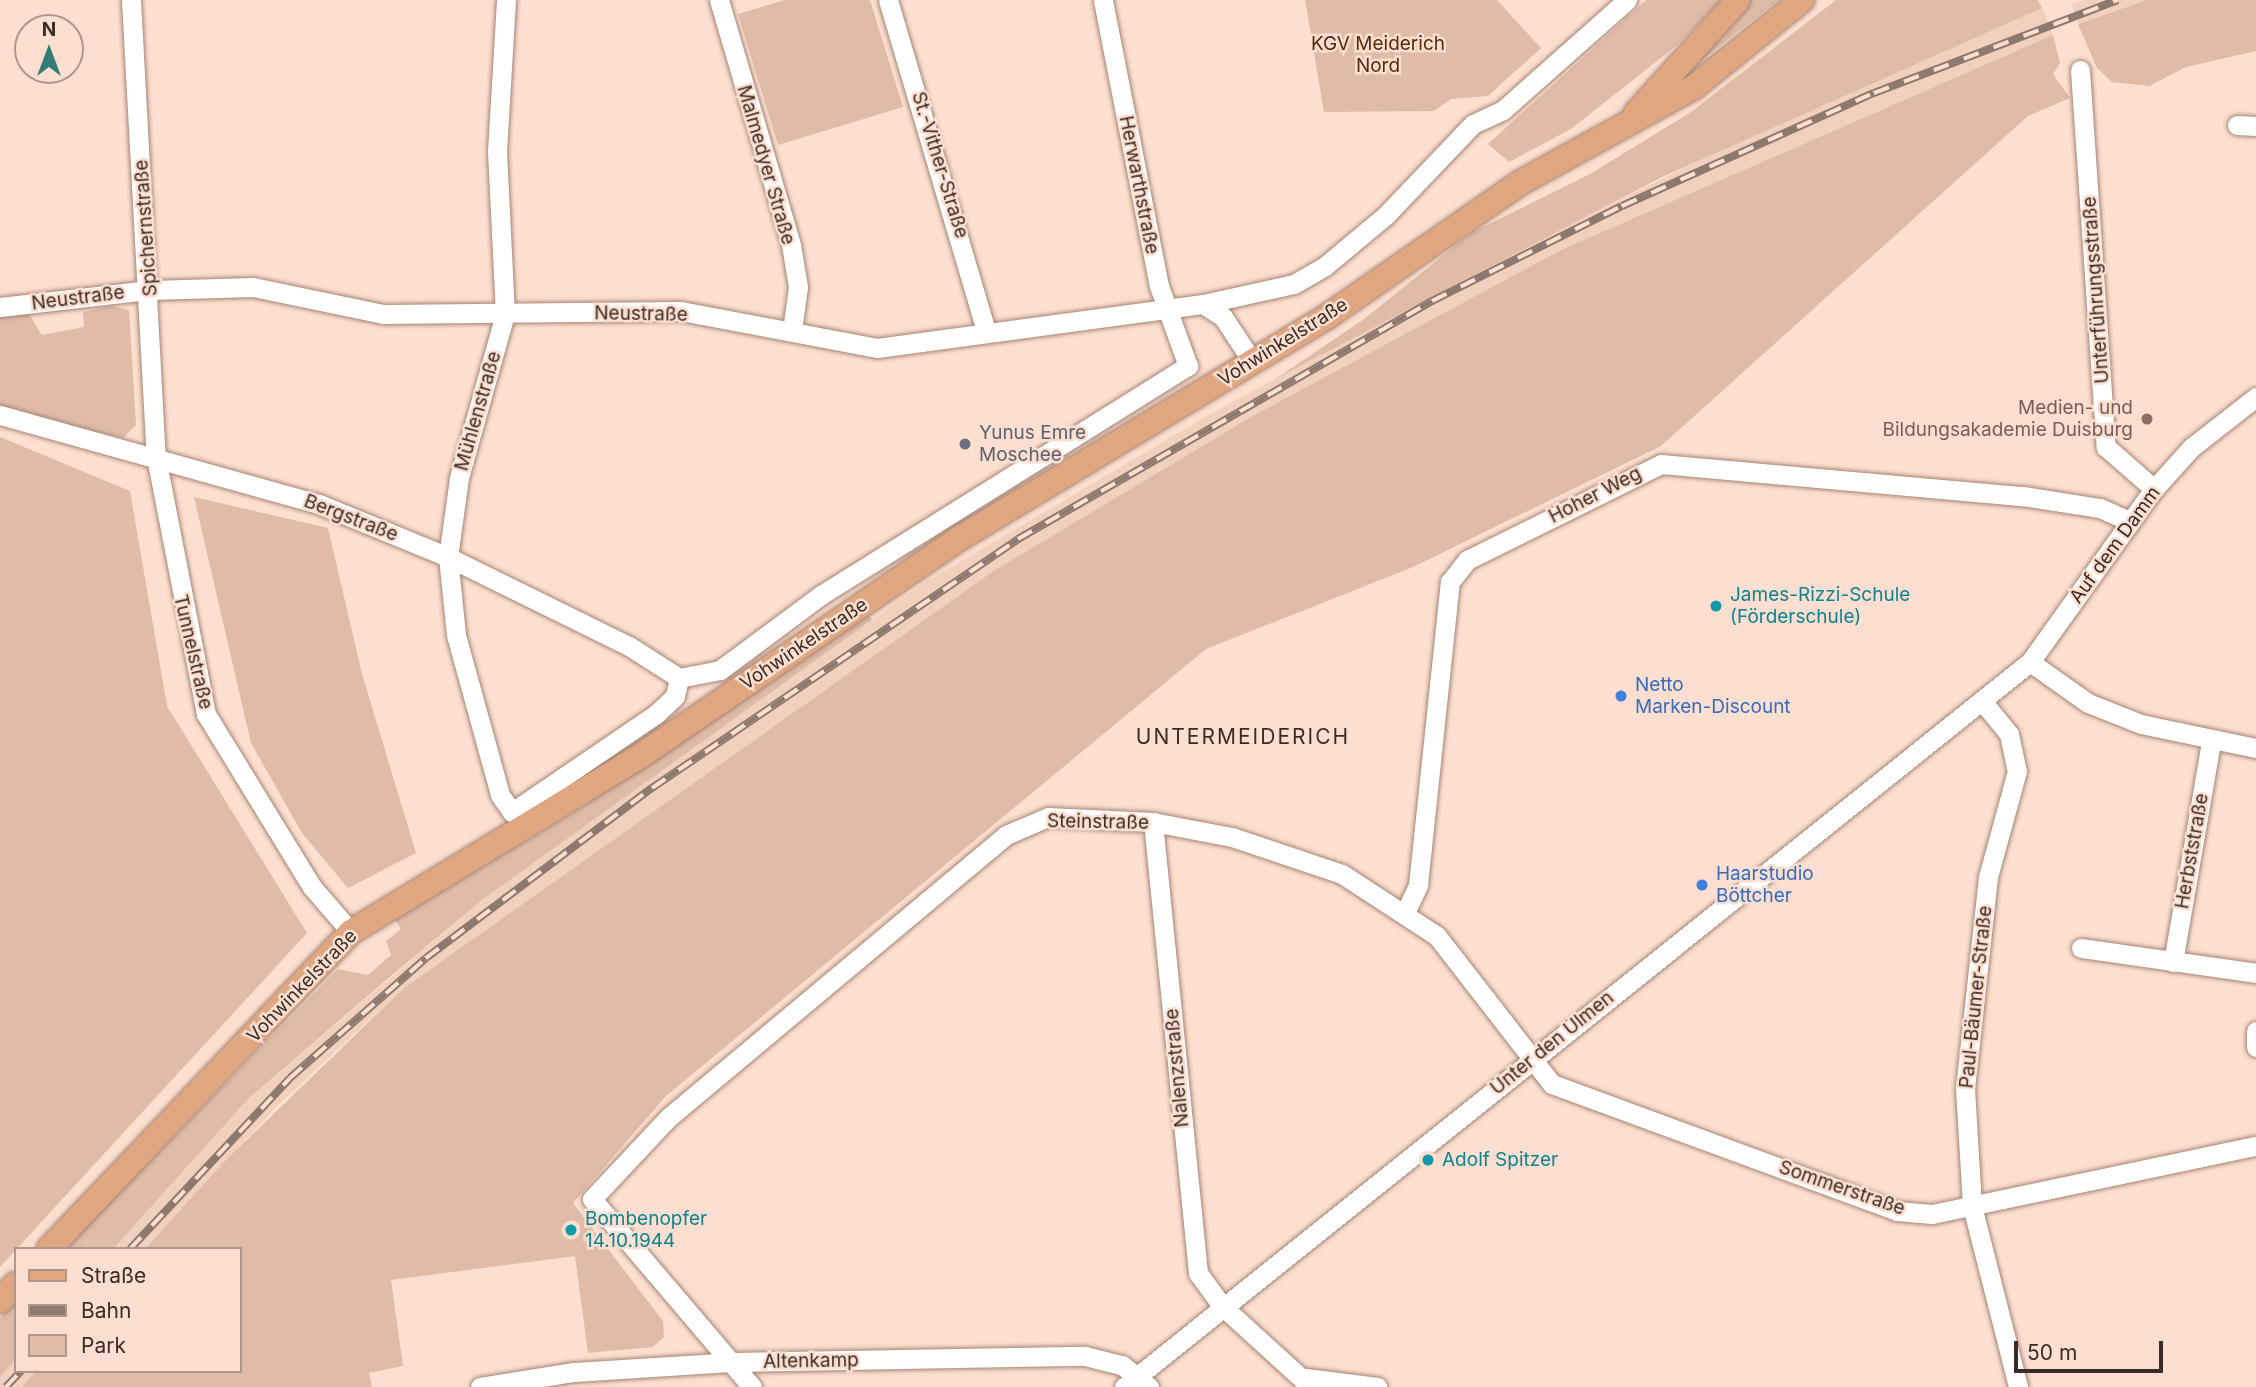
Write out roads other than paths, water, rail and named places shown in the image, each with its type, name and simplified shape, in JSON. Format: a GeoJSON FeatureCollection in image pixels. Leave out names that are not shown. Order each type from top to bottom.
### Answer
{"type":"FeatureCollection","features":[{"type":"Feature","properties":{"kind":"main road","name":"Vohwinkelstraße"},"geometry":{"type":"LineString","coordinates":[[1627,124],[1738,0]]}},
{"type":"Feature","properties":{"kind":"main road","name":"Vohwinkelstraße"},"geometry":{"type":"LineString","coordinates":[[51,1247],[351,932],[636,759],[960,538],[1252,361],[1520,184],[1694,87],[1802,0]]}},
{"type":"Feature","properties":{"kind":"main road"},"geometry":{"type":"LineString","coordinates":[[0,1301],[14,1286]]}},
{"type":"Feature","properties":{"kind":"street","name":"Spichernstraße"},"geometry":{"type":"LineString","coordinates":[[131,0],[150,289],[156,457]]}},
{"type":"Feature","properties":{"kind":"street","name":"Mühlenstraße"},"geometry":{"type":"LineString","coordinates":[[506,0],[497,151],[505,314],[459,478],[448,557],[456,635],[500,795],[512,812],[656,714],[675,696],[679,678]]}},
{"type":"Feature","properties":{"kind":"street","name":"Malmedyer Straße"},"geometry":{"type":"LineString","coordinates":[[719,0],[791,245],[798,286],[792,331]]}},
{"type":"Feature","properties":{"kind":"street","name":"St.-Vither-Straße"},"geometry":{"type":"LineString","coordinates":[[888,0],[986,331]]}},
{"type":"Feature","properties":{"kind":"street","name":"Herwarthstraße"},"geometry":{"type":"LineString","coordinates":[[679,678],[720,670],[832,588],[1188,366],[1170,303],[1158,286],[1103,0]]}},
{"type":"Feature","properties":{"kind":"street"},"geometry":{"type":"LineString","coordinates":[[1203,304],[1294,284],[1317,271],[1387,215],[1474,124],[1503,110],[1627,0]]}},
{"type":"Feature","properties":{"kind":"street","name":"Unterführungsstraße"},"geometry":{"type":"LineString","coordinates":[[2080,71],[2106,447],[2154,489]]}},
{"type":"Feature","properties":{"kind":"street","name":"Neustraße"},"geometry":{"type":"LineString","coordinates":[[0,307],[150,289],[253,286],[383,314],[681,312],[877,348],[1170,303],[1203,304]]}},
{"type":"Feature","properties":{"kind":"street"},"geometry":{"type":"LineString","coordinates":[[1203,304],[1223,317],[1252,361]]}},
{"type":"Feature","properties":{"kind":"street","name":"Auf dem Damm"},"geometry":{"type":"LineString","coordinates":[[1982,701],[2030,662],[2154,489],[2192,447],[2256,397]]}},
{"type":"Feature","properties":{"kind":"street","name":"Bergstraße"},"geometry":{"type":"LineString","coordinates":[[0,415],[319,504],[448,557],[629,646],[679,678]]}},
{"type":"Feature","properties":{"kind":"street","name":"Tunnelstraße"},"geometry":{"type":"LineString","coordinates":[[156,457],[206,714],[312,887],[351,932]]}},
{"type":"Feature","properties":{"kind":"street","name":"Hoher Weg"},"geometry":{"type":"LineString","coordinates":[[1406,911],[1418,885],[1450,582],[1467,560],[1661,464],[2023,496],[2101,508],[2129,521]]}},
{"type":"Feature","properties":{"kind":"street"},"geometry":{"type":"LineString","coordinates":[[2030,662],[2088,703],[2211,741],[2256,748]]}},
{"type":"Feature","properties":{"kind":"street","name":"Unter den Ulmen"},"geometry":{"type":"LineString","coordinates":[[1124,1387],[1144,1381],[1223,1306],[1982,701]]}},
{"type":"Feature","properties":{"kind":"street","name":"Paul-Bäumer-Straße"},"geometry":{"type":"LineString","coordinates":[[1982,701],[2009,734],[2017,771],[1988,877],[1965,1088],[1972,1206],[2018,1387]]}},
{"type":"Feature","properties":{"kind":"street","name":"Herbststraße"},"geometry":{"type":"LineString","coordinates":[[2173,962],[2211,741]]}},
{"type":"Feature","properties":{"kind":"street","name":"Steinstraße"},"geometry":{"type":"LineString","coordinates":[[731,1362],[592,1199],[669,1118],[1006,835],[1048,817],[1153,822],[1293,854],[1406,911],[1485,992],[1530,1060]]}},
{"type":"Feature","properties":{"kind":"street","name":"Nalenzstraße"},"geometry":{"type":"LineString","coordinates":[[1153,822],[1198,1273],[1223,1306],[1308,1383]]}},
{"type":"Feature","properties":{"kind":"street"},"geometry":{"type":"LineString","coordinates":[[2081,948],[2256,973]]}},
{"type":"Feature","properties":{"kind":"street"},"geometry":{"type":"LineString","coordinates":[[2256,1031],[2256,1047]]}},
{"type":"Feature","properties":{"kind":"street","name":"Sommerstraße"},"geometry":{"type":"LineString","coordinates":[[1530,1060],[1552,1084],[1897,1211],[1932,1214],[2256,1146]]}},
{"type":"Feature","properties":{"kind":"street","name":"Altenkamp"},"geometry":{"type":"LineString","coordinates":[[480,1387],[574,1372],[731,1362],[1085,1356],[1144,1381]]}},
{"type":"Feature","properties":{"kind":"street"},"geometry":{"type":"LineString","coordinates":[[731,1362],[752,1387]]}},
{"type":"Feature","properties":{"kind":"street"},"geometry":{"type":"LineString","coordinates":[[1308,1383],[1377,1387]]}},
{"type":"Feature","properties":{"kind":"railway"},"geometry":{"type":"LineString","coordinates":[[132,1247],[290,1078],[426,958],[652,788],[1018,539],[1432,301],[1622,206],[1874,93],[2118,0]]}},
{"type":"Feature","properties":{"kind":"railway"},"geometry":{"type":"LineString","coordinates":[[6,1387],[19,1373]]}},
{"type":"Feature","properties":{"kind":"place","name":"Medien- und Bildungsakademie Duisburg"},"geometry":{"type":"Point","coordinates":[2147,419]}},
{"type":"Feature","properties":{"kind":"place","name":"Yunus Emre Moschee"},"geometry":{"type":"Point","coordinates":[965,444]}},
{"type":"Feature","properties":{"kind":"place","name":"James-Rizzi-Schule (Förderschule)"},"geometry":{"type":"Point","coordinates":[1716,606]}},
{"type":"Feature","properties":{"kind":"place","name":"Netto Marken-Discount"},"geometry":{"type":"Point","coordinates":[1621,696]}},
{"type":"Feature","properties":{"kind":"place","name":"Haarstudio Böttcher"},"geometry":{"type":"Point","coordinates":[1702,885]}},
{"type":"Feature","properties":{"kind":"place","name":"Adolf Spitzer"},"geometry":{"type":"Point","coordinates":[1428,1160]}},
{"type":"Feature","properties":{"kind":"place","name":"Bombenopfer 14.10.1944"},"geometry":{"type":"Point","coordinates":[571,1230]}},
{"type":"Feature","properties":{"kind":"district","name":"UNTERMEIDERICH"},"geometry":{"type":"Point","coordinates":[1243,737]}},
{"type":"Feature","properties":{"kind":"park label","name":"KGV Meiderich Nord"},"geometry":{"type":"Point","coordinates":[1378,55]}}]}
